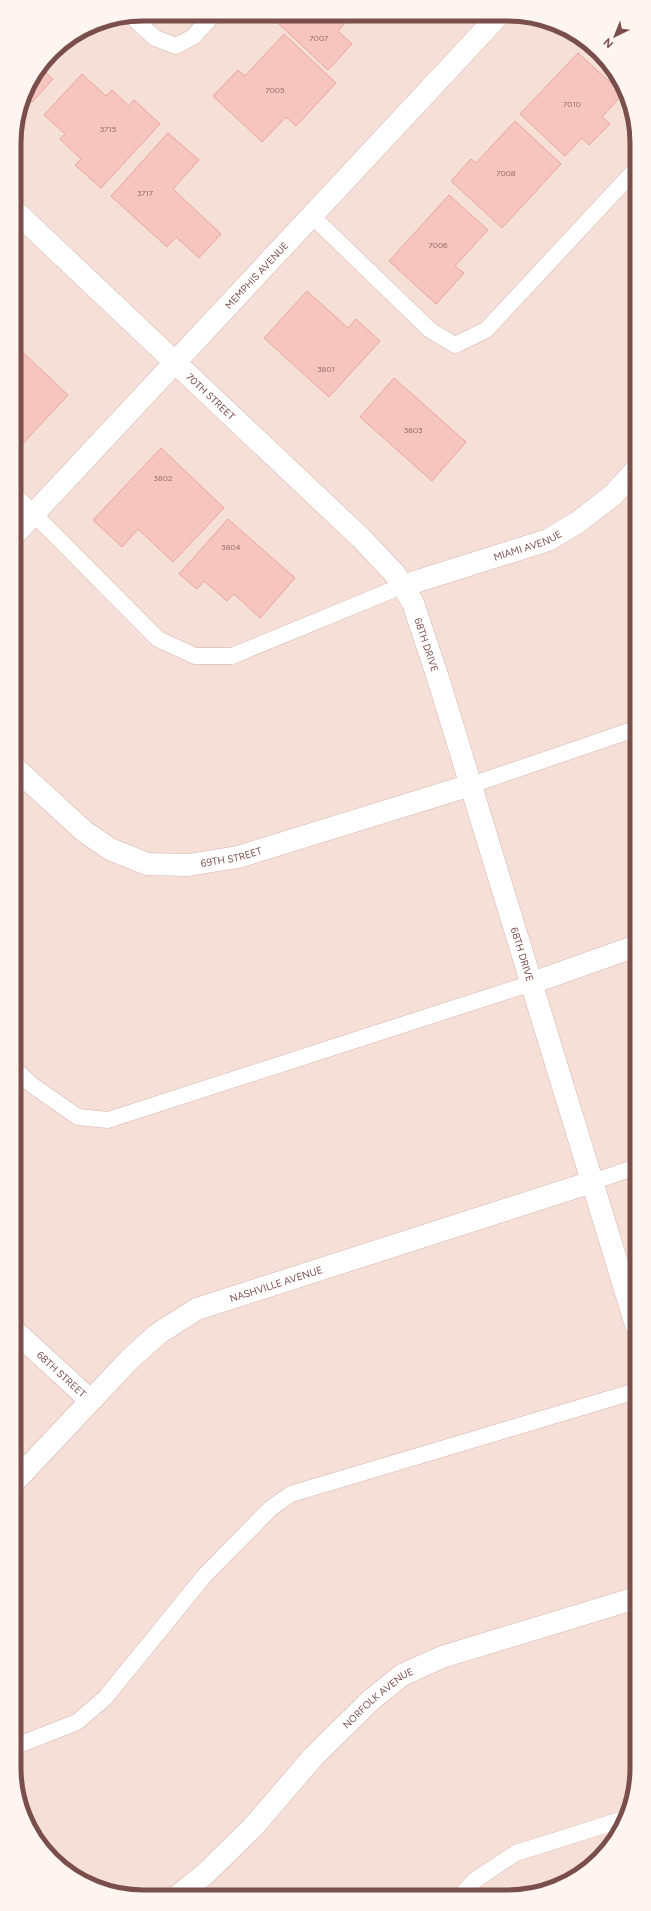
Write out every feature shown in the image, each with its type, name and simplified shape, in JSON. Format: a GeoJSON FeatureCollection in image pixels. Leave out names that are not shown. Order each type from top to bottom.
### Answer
{"type":"FeatureCollection","features":[{"type":"Feature","properties":{"kind":"street","name":"MEMPHIS AVENUE"},"geometry":{"type":"LineString","coordinates":[[21,527],[493,21]]}},
{"type":"Feature","properties":{"kind":"street","name":"70TH STREET"},"geometry":{"type":"LineString","coordinates":[[21,217],[362,539],[395,574],[402,586]]}},
{"type":"Feature","properties":{"kind":"street","name":"MIAMI AVENUE"},"geometry":{"type":"LineString","coordinates":[[402,586],[548,540],[578,522],[613,494],[630,476]]}},
{"type":"Feature","properties":{"kind":"street","name":"68TH DRIVE"},"geometry":{"type":"LineString","coordinates":[[402,586],[413,604],[471,785],[630,1306]]}},
{"type":"Feature","properties":{"kind":"street","name":"69TH STREET"},"geometry":{"type":"LineString","coordinates":[[21,773],[85,832],[110,849],[147,864],[188,865],[238,857],[471,785]]}},
{"type":"Feature","properties":{"kind":"street"},"geometry":{"type":"LineString","coordinates":[[532,983],[630,948]]}},
{"type":"Feature","properties":{"kind":"street","name":"NASHVILLE AVENUE"},"geometry":{"type":"LineString","coordinates":[[21,1475],[90,1400],[159,1332],[197,1309],[592,1182]]}},
{"type":"Feature","properties":{"kind":"street","name":"68TH STREET"},"geometry":{"type":"LineString","coordinates":[[21,1337],[90,1400]]}},
{"type":"Feature","properties":{"kind":"street","name":"NORFOLK AVENUE"},"geometry":{"type":"LineString","coordinates":[[185,1890],[206,1874],[253,1827],[314,1756],[366,1705],[402,1675],[442,1657],[630,1600]]}},
{"type":"Feature","properties":{"kind":"lane"},"geometry":{"type":"LineString","coordinates":[[137,21],[155,38],[176,46],[192,37],[207,21]]}},
{"type":"Feature","properties":{"kind":"lane"},"geometry":{"type":"LineString","coordinates":[[312,216],[430,330],[455,345],[486,330],[630,174]]}},
{"type":"Feature","properties":{"kind":"lane"},"geometry":{"type":"LineString","coordinates":[[21,501],[158,640],[195,656],[232,656],[402,586]]}},
{"type":"Feature","properties":{"kind":"lane"},"geometry":{"type":"LineString","coordinates":[[471,785],[630,732]]}},
{"type":"Feature","properties":{"kind":"lane"},"geometry":{"type":"LineString","coordinates":[[21,1075],[32,1085],[78,1117],[108,1120],[532,983]]}},
{"type":"Feature","properties":{"kind":"lane"},"geometry":{"type":"LineString","coordinates":[[592,1182],[630,1169]]}},
{"type":"Feature","properties":{"kind":"lane"},"geometry":{"type":"LineString","coordinates":[[21,1744],[77,1722],[105,1698],[205,1575],[271,1508],[291,1494],[630,1392]]}},
{"type":"Feature","properties":{"kind":"lane"},"geometry":{"type":"LineString","coordinates":[[466,1890],[475,1880],[516,1853],[618,1821]]}},
{"type":"Feature","properties":{"kind":"shaded area"},"geometry":{"type":"Polygon","coordinates":[[[143,21],[508,21],[532,23],[547,27],[569,37],[594,57],[605,69],[617,89],[624,104],[628,119],[630,143],[630,1776],[628,1792],[621,1815],[614,1829],[600,1849],[589,1860],[569,1874],[555,1881],[532,1888],[516,1890],[135,1890],[119,1888],[96,1881],[82,1874],[57,1854],[37,1829],[30,1815],[23,1792],[21,1768],[21,135],[25,111],[30,96],[37,82],[51,62],[62,51],[82,37],[111,25],[143,21]]]}},
{"type":"Feature","properties":{"kind":"building"},"geometry":{"type":"Polygon","coordinates":[[[282,21],[347,21],[338,31],[352,44],[328,70],[279,24],[282,21]]]}},
{"type":"Feature","properties":{"kind":"building"},"geometry":{"type":"Polygon","coordinates":[[[284,34],[336,83],[296,126],[286,117],[262,142],[213,96],[238,70],[245,76],[284,34]]]}},
{"type":"Feature","properties":{"kind":"building"},"geometry":{"type":"Polygon","coordinates":[[[578,53],[616,88],[621,97],[602,117],[610,124],[589,145],[582,138],[565,156],[520,114],[578,53]]]}},
{"type":"Feature","properties":{"kind":"building"},"geometry":{"type":"Polygon","coordinates":[[[44,71],[53,79],[32,102],[29,99],[30,96],[44,71]]]}},
{"type":"Feature","properties":{"kind":"building"},"geometry":{"type":"Polygon","coordinates":[[[82,74],[106,96],[112,90],[129,106],[134,100],[160,124],[101,188],[75,165],[81,159],[60,139],[65,134],[44,115],[82,74]]]}},
{"type":"Feature","properties":{"kind":"building"},"geometry":{"type":"Polygon","coordinates":[[[515,121],[561,164],[502,228],[451,181],[471,159],[476,163],[515,121]]]}},
{"type":"Feature","properties":{"kind":"building"},"geometry":{"type":"Polygon","coordinates":[[[168,133],[199,160],[173,189],[221,234],[199,258],[176,237],[167,247],[111,196],[168,133]]]}},
{"type":"Feature","properties":{"kind":"building"},"geometry":{"type":"Polygon","coordinates":[[[449,195],[488,230],[455,266],[464,273],[436,304],[389,261],[449,195]]]}},
{"type":"Feature","properties":{"kind":"building"},"geometry":{"type":"Polygon","coordinates":[[[307,291],[348,328],[356,319],[380,341],[329,397],[264,338],[307,291]]]}},
{"type":"Feature","properties":{"kind":"building"},"geometry":{"type":"Polygon","coordinates":[[[21,351],[68,395],[21,446],[21,351]]]}},
{"type":"Feature","properties":{"kind":"building"},"geometry":{"type":"Polygon","coordinates":[[[394,378],[466,442],[432,481],[360,417],[394,378]]]}},
{"type":"Feature","properties":{"kind":"building"},"geometry":{"type":"Polygon","coordinates":[[[161,448],[224,508],[173,562],[138,529],[122,547],[93,520],[161,448]]]}},
{"type":"Feature","properties":{"kind":"building"},"geometry":{"type":"Polygon","coordinates":[[[228,519],[295,578],[260,618],[234,594],[227,601],[204,581],[197,589],[179,574],[228,519]]]}}]}
